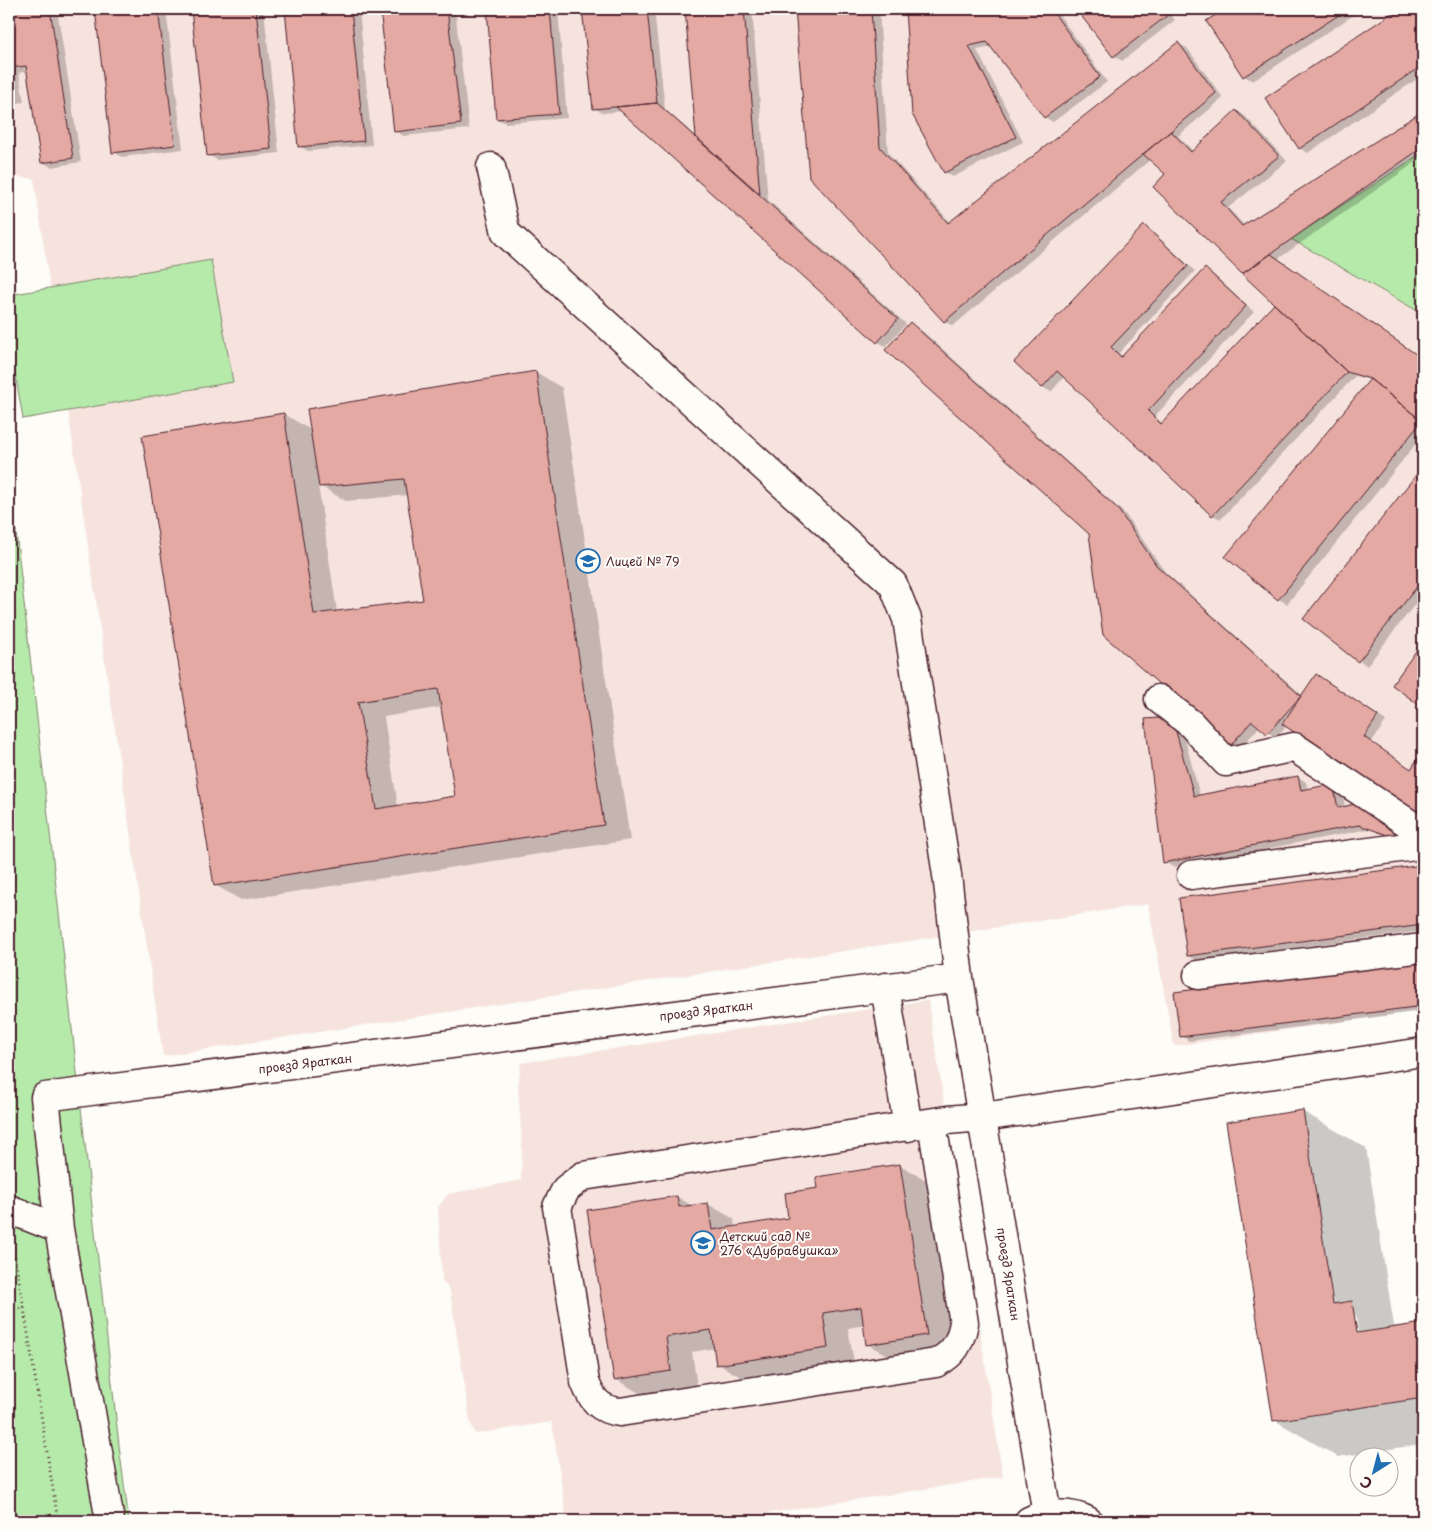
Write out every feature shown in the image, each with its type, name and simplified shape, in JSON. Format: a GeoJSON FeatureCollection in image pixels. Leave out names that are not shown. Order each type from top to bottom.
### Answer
{"type":"FeatureCollection","features":[{"type":"Feature","properties":{"kind":"street"},"geometry":{"type":"LineString","coordinates":[[491,167],[506,233],[893,584],[906,618],[948,875],[959,978]]}},
{"type":"Feature","properties":{"kind":"street"},"geometry":{"type":"LineString","coordinates":[[1159,699],[1191,724],[1226,762],[1294,747],[1423,833]]}},
{"type":"Feature","properties":{"kind":"street"},"geometry":{"type":"LineString","coordinates":[[1191,875],[1423,845]]}},
{"type":"Feature","properties":{"kind":"street"},"geometry":{"type":"LineString","coordinates":[[1198,975],[1423,948]]}},
{"type":"Feature","properties":{"kind":"street","name":"проезд Яраткан"},"geometry":{"type":"LineString","coordinates":[[59,1229],[45,1098],[959,978],[983,1117],[1038,1518],[1079,1517],[1088,1521]]}},
{"type":"Feature","properties":{"kind":"street"},"geometry":{"type":"LineString","coordinates":[[885,987],[920,1125],[964,1323],[961,1338],[955,1350],[936,1364],[620,1412],[597,1404],[590,1395],[585,1382],[557,1207],[566,1189],[583,1176],[920,1125],[1423,1052]]}},
{"type":"Feature","properties":{"kind":"street"},"geometry":{"type":"LineString","coordinates":[[9,1209],[59,1229],[110,1521]]}},
{"type":"Feature","properties":{"kind":"path"},"geometry":{"type":"LineString","coordinates":[[12,1240],[58,1521]]}},
{"type":"Feature","properties":{"kind":"path"},"geometry":{"type":"LineString","coordinates":[[9,1310],[24,1308]]}},
{"type":"Feature","properties":{"kind":"shaded area"},"geometry":{"type":"Polygon","coordinates":[[[9,9],[1423,9],[1423,152],[1291,239],[1423,314],[1423,1010],[1174,1046],[1148,904],[163,1056],[34,179],[9,176],[9,9]]]}},
{"type":"Feature","properties":{"kind":"shaded area","name":"Детский сад № 276 «Дубравушка»"},"geometry":{"type":"Polygon","coordinates":[[[928,1000],[1003,1477],[717,1521],[567,1521],[552,1422],[475,1434],[470,1421],[450,1291],[442,1280],[438,1207],[448,1194],[521,1180],[522,1143],[518,1088],[521,1063],[928,1000]]]}},
{"type":"Feature","properties":{"kind":"green space"},"geometry":{"type":"Polygon","coordinates":[[[1423,152],[1423,314],[1291,239],[1423,152]]]}},
{"type":"Feature","properties":{"kind":"green space"},"geometry":{"type":"Polygon","coordinates":[[[211,260],[233,382],[23,419],[9,337],[9,295],[211,260]]]}},
{"type":"Feature","properties":{"kind":"green space"},"geometry":{"type":"Polygon","coordinates":[[[9,470],[120,1454],[129,1521],[9,1521],[9,470]]]}},
{"type":"Feature","properties":{"kind":"building"},"geometry":{"type":"Polygon","coordinates":[[[9,9],[50,9],[73,158],[41,163],[26,66],[11,68],[16,98],[9,99],[9,9]]]}},
{"type":"Feature","properties":{"kind":"building"},"geometry":{"type":"Polygon","coordinates":[[[95,9],[158,9],[175,145],[112,153],[95,9]]]}},
{"type":"Feature","properties":{"kind":"building"},"geometry":{"type":"Polygon","coordinates":[[[191,9],[256,9],[271,149],[207,156],[191,9]]]}},
{"type":"Feature","properties":{"kind":"building"},"geometry":{"type":"Polygon","coordinates":[[[285,9],[351,9],[364,141],[298,147],[285,9]]]}},
{"type":"Feature","properties":{"kind":"building"},"geometry":{"type":"Polygon","coordinates":[[[380,9],[447,9],[461,124],[394,132],[380,9]]]}},
{"type":"Feature","properties":{"kind":"building"},"geometry":{"type":"Polygon","coordinates":[[[487,9],[550,9],[559,114],[496,119],[487,9]]]}},
{"type":"Feature","properties":{"kind":"building"},"geometry":{"type":"Polygon","coordinates":[[[582,9],[647,9],[657,103],[593,109],[582,9]]]}},
{"type":"Feature","properties":{"kind":"building"},"geometry":{"type":"Polygon","coordinates":[[[685,9],[744,9],[760,194],[696,137],[685,9]]]}},
{"type":"Feature","properties":{"kind":"building"},"geometry":{"type":"Polygon","coordinates":[[[795,9],[871,9],[880,147],[948,223],[1178,42],[1216,93],[944,322],[809,177],[795,9]]]}},
{"type":"Feature","properties":{"kind":"building"},"geometry":{"type":"Polygon","coordinates":[[[905,9],[1051,9],[1100,77],[1044,118],[987,42],[969,46],[1016,137],[944,173],[912,114],[905,9]]]}},
{"type":"Feature","properties":{"kind":"building"},"geometry":{"type":"Polygon","coordinates":[[[1076,9],[1124,9],[1126,12],[1130,9],[1163,9],[1168,15],[1113,57],[1076,9]]]}},
{"type":"Feature","properties":{"kind":"building"},"geometry":{"type":"Polygon","coordinates":[[[1225,9],[1348,9],[1243,77],[1206,21],[1225,9]]]}},
{"type":"Feature","properties":{"kind":"building"},"geometry":{"type":"Polygon","coordinates":[[[1398,9],[1423,9],[1423,65],[1299,149],[1265,98],[1398,9]]]}},
{"type":"Feature","properties":{"kind":"building"},"geometry":{"type":"Polygon","coordinates":[[[657,103],[898,319],[877,343],[616,107],[657,103]]]}},
{"type":"Feature","properties":{"kind":"building"},"geometry":{"type":"Polygon","coordinates":[[[1236,110],[1279,156],[1221,202],[1242,226],[1423,111],[1423,147],[1242,274],[1153,187],[1165,174],[1143,154],[1171,131],[1191,152],[1236,110]]]}},
{"type":"Feature","properties":{"kind":"building"},"geometry":{"type":"Polygon","coordinates":[[[1144,225],[1188,266],[1111,347],[1121,357],[1205,268],[1246,306],[1148,411],[1161,424],[1274,304],[1347,372],[1212,516],[1057,371],[1042,388],[1014,362],[1144,225]]]}},
{"type":"Feature","properties":{"kind":"building"},"geometry":{"type":"Polygon","coordinates":[[[1271,254],[1423,359],[1423,422],[1370,379],[1347,372],[1242,274],[1271,254]]]}},
{"type":"Feature","properties":{"kind":"building"},"geometry":{"type":"Polygon","coordinates":[[[910,322],[1117,508],[1157,566],[1301,696],[1267,734],[1252,721],[1230,746],[1103,635],[1089,534],[885,350],[910,322]]]}},
{"type":"Feature","properties":{"kind":"building"},"geometry":{"type":"Polygon","coordinates":[[[536,371],[604,825],[214,886],[142,436],[284,413],[314,614],[423,600],[404,479],[319,487],[307,409],[536,371]],[[438,689],[358,702],[376,809],[455,796],[438,689]]]}},
{"type":"Feature","properties":{"kind":"building"},"geometry":{"type":"Polygon","coordinates":[[[1370,379],[1422,421],[1278,600],[1225,557],[1370,379]]]}},
{"type":"Feature","properties":{"kind":"building"},"geometry":{"type":"Polygon","coordinates":[[[1423,466],[1423,579],[1358,662],[1303,619],[1423,466]]]}},
{"type":"Feature","properties":{"kind":"building"},"geometry":{"type":"Polygon","coordinates":[[[1423,641],[1423,708],[1392,685],[1423,641]]]}},
{"type":"Feature","properties":{"kind":"building"},"geometry":{"type":"Polygon","coordinates":[[[1316,674],[1378,716],[1364,737],[1411,769],[1423,750],[1423,818],[1282,724],[1316,674]]]}},
{"type":"Feature","properties":{"kind":"building"},"geometry":{"type":"Polygon","coordinates":[[[1172,717],[1194,796],[1298,776],[1301,790],[1333,784],[1338,808],[1355,804],[1399,820],[1393,837],[1359,825],[1163,863],[1145,719],[1172,717]]]}},
{"type":"Feature","properties":{"kind":"building"},"geometry":{"type":"Polygon","coordinates":[[[1423,865],[1423,925],[1187,956],[1179,898],[1423,865]]]}},
{"type":"Feature","properties":{"kind":"building"},"geometry":{"type":"Polygon","coordinates":[[[1423,961],[1423,1006],[1180,1037],[1174,992],[1423,961]]]}},
{"type":"Feature","properties":{"kind":"building"},"geometry":{"type":"Polygon","coordinates":[[[1303,1110],[1333,1304],[1352,1301],[1357,1333],[1423,1323],[1423,1398],[1273,1421],[1226,1122],[1303,1110]]]}},
{"type":"Feature","properties":{"kind":"building"},"geometry":{"type":"Polygon","coordinates":[[[900,1164],[927,1335],[866,1345],[861,1307],[823,1313],[828,1348],[716,1365],[711,1330],[666,1337],[671,1371],[614,1380],[587,1210],[677,1196],[679,1207],[708,1203],[712,1230],[788,1218],[785,1193],[818,1188],[816,1177],[900,1164]]]}},
{"type":"Feature","properties":{"kind":"place","name":"Лицей № 79"},"geometry":{"type":"Point","coordinates":[588,561]}},
{"type":"Feature","properties":{"kind":"place","name":"Детский сад № 276 «Дубравушка»"},"geometry":{"type":"Point","coordinates":[703,1243]}}]}
